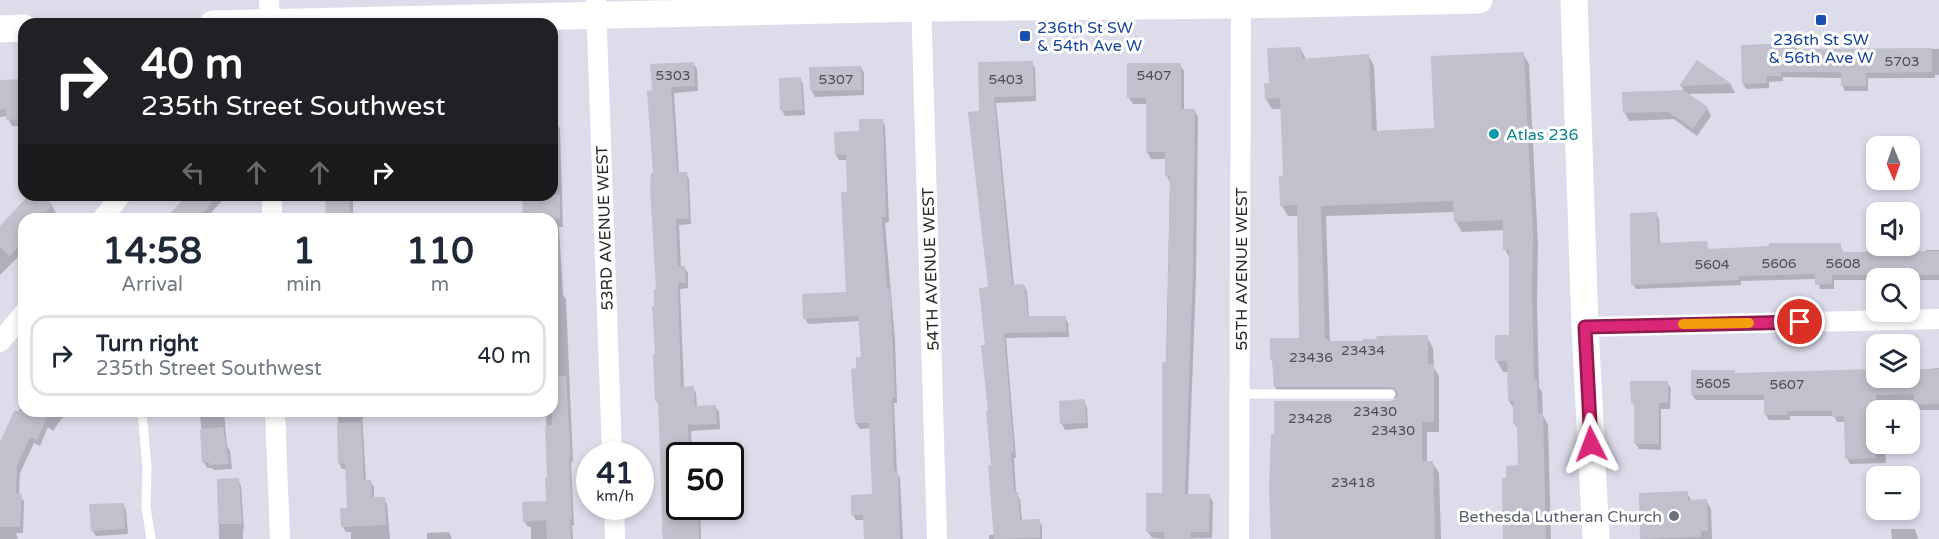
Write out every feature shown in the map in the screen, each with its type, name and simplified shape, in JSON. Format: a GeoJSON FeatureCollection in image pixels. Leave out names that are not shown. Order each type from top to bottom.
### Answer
{"type":"FeatureCollection","features":[{"type":"Feature","properties":{"kind":"main road"},"geometry":{"type":"LineString","coordinates":[[269,16],[596,8],[1479,0]]}},
{"type":"Feature","properties":{"kind":"main road"},"geometry":{"type":"LineString","coordinates":[[1574,0],[1585,327],[1596,539]]}},
{"type":"Feature","properties":{"kind":"main road"},"geometry":{"type":"LineString","coordinates":[[0,29],[18,28]]}},
{"type":"Feature","properties":{"kind":"street","name":"55TH AVENUE WEST"},"geometry":{"type":"LineString","coordinates":[[1239,539],[1241,3]]}},
{"type":"Feature","properties":{"kind":"street","name":"54TH AVENUE WEST"},"geometry":{"type":"LineString","coordinates":[[922,4],[938,539]]}},
{"type":"Feature","properties":{"kind":"street","name":"53RD AVENUE WEST"},"geometry":{"type":"LineString","coordinates":[[596,8],[612,442]]}},
{"type":"Feature","properties":{"kind":"street"},"geometry":{"type":"LineString","coordinates":[[107,213],[116,201]]}},
{"type":"Feature","properties":{"kind":"street"},"geometry":{"type":"LineString","coordinates":[[1585,327],[1939,319]]}},
{"type":"Feature","properties":{"kind":"street"},"geometry":{"type":"LineString","coordinates":[[0,342],[18,320]]}},
{"type":"Feature","properties":{"kind":"street"},"geometry":{"type":"LineString","coordinates":[[275,417],[279,539]]}},
{"type":"Feature","properties":{"kind":"street"},"geometry":{"type":"LineString","coordinates":[[614,520],[615,539]]}},
{"type":"Feature","properties":{"kind":"lane"},"geometry":{"type":"LineString","coordinates":[[1240,394],[1391,394]]}},
{"type":"Feature","properties":{"kind":"lane"},"geometry":{"type":"LineString","coordinates":[[143,417],[147,468],[146,507],[151,539]]}},
{"type":"Feature","properties":{"kind":"building"},"geometry":{"type":"Polygon","coordinates":[[[1796,43],[1796,49],[1932,48],[1932,72],[1866,73],[1866,86],[1841,86],[1841,72],[1781,72],[1781,76],[1767,76],[1767,83],[1742,84],[1741,45],[1796,43]]]}},
{"type":"Feature","properties":{"kind":"building"},"geometry":{"type":"Polygon","coordinates":[[[1301,47],[1302,59],[1369,54],[1372,131],[1434,128],[1431,56],[1524,52],[1533,234],[1534,380],[1537,380],[1538,413],[1543,413],[1546,539],[1503,539],[1502,478],[1506,478],[1506,466],[1518,465],[1517,424],[1513,424],[1513,401],[1508,401],[1507,361],[1495,361],[1495,335],[1509,335],[1509,250],[1503,250],[1503,220],[1454,222],[1453,201],[1321,206],[1325,339],[1328,341],[1363,341],[1363,339],[1377,339],[1376,336],[1428,335],[1428,364],[1434,364],[1434,422],[1422,422],[1422,461],[1433,461],[1435,539],[1271,539],[1269,488],[1271,434],[1274,434],[1274,401],[1391,401],[1398,395],[1391,387],[1274,387],[1270,338],[1299,338],[1297,205],[1280,206],[1279,176],[1283,176],[1280,98],[1265,99],[1264,83],[1269,83],[1267,48],[1301,47]]]}},
{"type":"Feature","properties":{"kind":"building"},"geometry":{"type":"Polygon","coordinates":[[[1697,60],[1732,84],[1679,86],[1697,60]]]}},
{"type":"Feature","properties":{"kind":"building"},"geometry":{"type":"Polygon","coordinates":[[[1033,61],[1034,96],[994,97],[1012,285],[1024,284],[1028,316],[1066,316],[1066,332],[1004,333],[1014,452],[1011,452],[1014,492],[1018,492],[1020,520],[1040,519],[1040,538],[994,539],[988,465],[991,465],[986,411],[988,411],[981,345],[985,345],[979,288],[988,287],[968,112],[979,111],[978,62],[1033,61]]]}},
{"type":"Feature","properties":{"kind":"building"},"geometry":{"type":"Polygon","coordinates":[[[694,62],[695,86],[671,87],[677,172],[687,172],[689,219],[676,219],[678,266],[685,266],[686,283],[678,283],[681,387],[694,386],[695,406],[716,405],[717,424],[688,425],[689,442],[666,442],[666,520],[698,520],[699,539],[663,539],[658,401],[655,401],[653,354],[655,354],[652,306],[654,306],[654,289],[656,289],[650,188],[651,173],[653,173],[647,91],[652,90],[650,64],[694,62]]]}},
{"type":"Feature","properties":{"kind":"building"},"geometry":{"type":"Polygon","coordinates":[[[1127,63],[1181,63],[1181,109],[1195,109],[1193,270],[1185,494],[1210,494],[1209,532],[1191,532],[1191,539],[1164,539],[1164,532],[1146,532],[1146,493],[1162,493],[1162,362],[1166,362],[1167,345],[1170,176],[1165,176],[1165,152],[1146,152],[1146,98],[1127,98],[1127,63]]]}},
{"type":"Feature","properties":{"kind":"building"},"geometry":{"type":"Polygon","coordinates":[[[861,66],[862,90],[810,91],[809,67],[861,66]]]}},
{"type":"Feature","properties":{"kind":"building"},"geometry":{"type":"Polygon","coordinates":[[[801,77],[803,110],[780,111],[779,78],[801,77]]]}},
{"type":"Feature","properties":{"kind":"building"},"geometry":{"type":"Polygon","coordinates":[[[18,79],[18,119],[6,120],[6,109],[0,110],[0,80],[18,79]]]}},
{"type":"Feature","properties":{"kind":"building"},"geometry":{"type":"Polygon","coordinates":[[[1683,90],[1708,107],[1693,129],[1668,112],[1623,113],[1622,92],[1683,90]]]}},
{"type":"Feature","properties":{"kind":"building"},"geometry":{"type":"Polygon","coordinates":[[[859,119],[883,119],[886,217],[882,217],[887,289],[890,289],[895,397],[892,398],[894,471],[898,471],[900,539],[864,539],[863,515],[851,515],[851,495],[872,494],[869,423],[855,423],[853,400],[851,369],[856,368],[856,357],[861,357],[858,316],[803,319],[802,294],[846,292],[841,192],[847,192],[846,155],[835,155],[834,132],[859,131],[859,119]]]}},
{"type":"Feature","properties":{"kind":"building"},"geometry":{"type":"Polygon","coordinates":[[[558,195],[560,195],[560,219],[558,219],[558,213],[523,213],[522,201],[558,201],[558,195]]]}},
{"type":"Feature","properties":{"kind":"building"},"geometry":{"type":"Polygon","coordinates":[[[23,201],[49,201],[53,205],[45,213],[18,213],[18,247],[10,256],[0,247],[0,226],[23,201]]]}},
{"type":"Feature","properties":{"kind":"building"},"geometry":{"type":"Polygon","coordinates":[[[182,201],[214,201],[202,213],[170,213],[182,201]]]}},
{"type":"Feature","properties":{"kind":"building"},"geometry":{"type":"Polygon","coordinates":[[[325,201],[349,201],[350,213],[326,213],[325,201]]]}},
{"type":"Feature","properties":{"kind":"building"},"geometry":{"type":"Polygon","coordinates":[[[1657,212],[1658,243],[1707,241],[1708,249],[1769,246],[1769,243],[1841,243],[1841,252],[1866,252],[1866,256],[1920,256],[1920,251],[1939,251],[1939,275],[1920,275],[1920,268],[1866,268],[1866,275],[1832,275],[1832,284],[1815,285],[1815,274],[1739,276],[1739,280],[1631,285],[1630,213],[1657,212]]]}},
{"type":"Feature","properties":{"kind":"building"},"geometry":{"type":"Polygon","coordinates":[[[1866,369],[1866,388],[1920,388],[1920,370],[1939,369],[1939,404],[1920,405],[1920,400],[1914,400],[1914,394],[1876,395],[1876,400],[1866,400],[1866,454],[1876,454],[1876,458],[1845,459],[1844,416],[1832,417],[1832,411],[1787,411],[1787,415],[1764,415],[1764,395],[1691,395],[1691,370],[1735,370],[1735,373],[1866,369]]]}},
{"type":"Feature","properties":{"kind":"building"},"geometry":{"type":"Polygon","coordinates":[[[558,376],[566,376],[571,457],[569,457],[571,539],[547,539],[546,520],[523,522],[522,502],[546,501],[545,426],[552,425],[552,417],[558,417],[558,376]]]}},
{"type":"Feature","properties":{"kind":"building"},"geometry":{"type":"Polygon","coordinates":[[[1630,381],[1668,381],[1668,403],[1659,403],[1659,444],[1634,444],[1634,403],[1631,403],[1630,381]]]}},
{"type":"Feature","properties":{"kind":"building"},"geometry":{"type":"Polygon","coordinates":[[[1085,399],[1086,423],[1060,424],[1059,401],[1085,399]]]}},
{"type":"Feature","properties":{"kind":"building"},"geometry":{"type":"Polygon","coordinates":[[[14,411],[18,411],[18,417],[47,417],[37,440],[30,437],[17,465],[16,493],[22,494],[20,527],[0,527],[0,442],[14,411]]]}},
{"type":"Feature","properties":{"kind":"building"},"geometry":{"type":"Polygon","coordinates":[[[361,422],[364,480],[371,480],[372,497],[385,497],[386,525],[341,527],[340,508],[347,508],[345,463],[338,464],[337,423],[361,422]]]}},
{"type":"Feature","properties":{"kind":"building"},"geometry":{"type":"Polygon","coordinates":[[[223,427],[229,464],[202,463],[200,429],[223,427]]]}},
{"type":"Feature","properties":{"kind":"building"},"geometry":{"type":"Polygon","coordinates":[[[239,478],[242,524],[218,524],[217,479],[239,478]]]}},
{"type":"Feature","properties":{"kind":"building","name":"Bethesda Lutheran Church"},"geometry":{"type":"Polygon","coordinates":[[[1688,491],[1688,500],[1707,499],[1708,531],[1701,531],[1701,537],[1640,539],[1639,493],[1688,491]]]}},
{"type":"Feature","properties":{"kind":"building"},"geometry":{"type":"Polygon","coordinates":[[[124,503],[125,529],[91,531],[89,504],[124,503]]]}},
{"type":"Feature","properties":{"kind":"slow traffic"},"geometry":{"type":"LineString","coordinates":[[1683,324],[1749,323]]}},
{"type":"Feature","properties":{"kind":"place","name":"236th St SW & 56th Ave W"},"geometry":{"type":"Point","coordinates":[1821,20]}},
{"type":"Feature","properties":{"kind":"place","name":"236th St SW & 54th Ave W"},"geometry":{"type":"Point","coordinates":[1025,36]}},
{"type":"Feature","properties":{"kind":"place","name":"Atlas 236"},"geometry":{"type":"Point","coordinates":[1494,134]}},
{"type":"Feature","properties":{"kind":"place","name":"Bethesda Lutheran Church"},"geometry":{"type":"Point","coordinates":[1674,516]}},
{"type":"Feature","properties":{"kind":"route"},"geometry":{"type":"LineString","coordinates":[[1591,444],[1585,327],[1800,322]]}}]}
